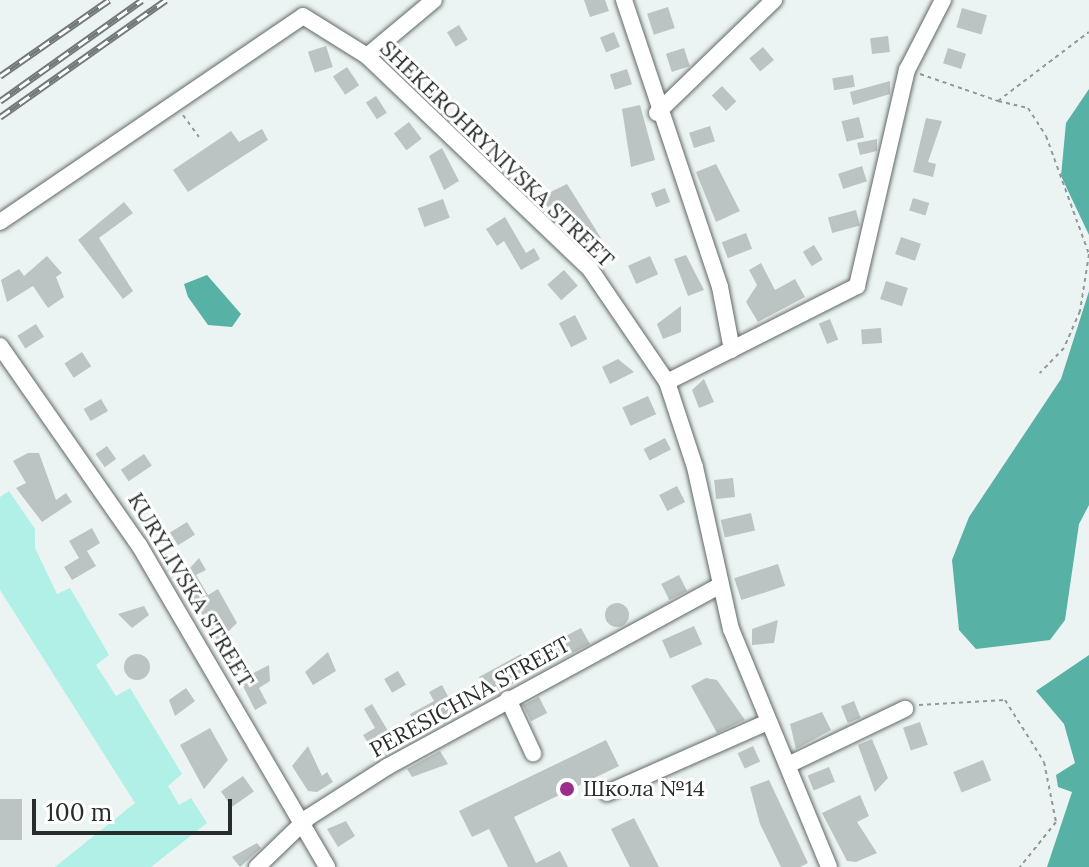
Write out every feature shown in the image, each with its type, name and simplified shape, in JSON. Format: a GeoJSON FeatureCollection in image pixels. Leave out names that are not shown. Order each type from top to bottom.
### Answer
{"type":"FeatureCollection","features":[{"type":"Feature","properties":{"kind":"street"},"geometry":{"type":"LineString","coordinates":[[367,56],[434,0]]}},
{"type":"Feature","properties":{"kind":"street"},"geometry":{"type":"LineString","coordinates":[[624,0],[657,113],[720,287],[732,350]]}},
{"type":"Feature","properties":{"kind":"street"},"geometry":{"type":"LineString","coordinates":[[657,113],[774,0]]}},
{"type":"Feature","properties":{"kind":"street"},"geometry":{"type":"LineString","coordinates":[[667,382],[857,286],[907,70],[943,0]]}},
{"type":"Feature","properties":{"kind":"street","name":"SHEKEROHRYNIVSKA STREET"},"geometry":{"type":"LineString","coordinates":[[0,222],[303,16],[367,56],[590,269],[667,382],[695,467],[719,586],[766,723],[788,765],[829,867]]}},
{"type":"Feature","properties":{"kind":"street","name":"KURYLIVSKA STREET"},"geometry":{"type":"LineString","coordinates":[[0,346],[139,545],[327,867]]}},
{"type":"Feature","properties":{"kind":"street","name":"PERESICHNA STREET"},"geometry":{"type":"LineString","coordinates":[[257,867],[301,827],[387,767],[719,586]]}},
{"type":"Feature","properties":{"kind":"street"},"geometry":{"type":"LineString","coordinates":[[508,699],[533,753]]}},
{"type":"Feature","properties":{"kind":"street"},"geometry":{"type":"LineString","coordinates":[[788,765],[905,709]]}},
{"type":"Feature","properties":{"kind":"street"},"geometry":{"type":"LineString","coordinates":[[607,793],[766,723]]}},
{"type":"Feature","properties":{"kind":"path"},"geometry":{"type":"LineString","coordinates":[[998,101],[1089,32]]}},
{"type":"Feature","properties":{"kind":"path"},"geometry":{"type":"LineString","coordinates":[[907,70],[1028,108],[1046,136],[1089,254],[1080,311],[1064,348],[1040,373]]}},
{"type":"Feature","properties":{"kind":"path"},"geometry":{"type":"LineString","coordinates":[[174,104],[199,137]]}},
{"type":"Feature","properties":{"kind":"path"},"geometry":{"type":"LineString","coordinates":[[905,709],[1005,700],[1044,762],[1056,822],[1020,867]]}},
{"type":"Feature","properties":{"kind":"shaded area"},"geometry":{"type":"Polygon","coordinates":[[[1089,89],[1089,235],[1061,176],[1066,123],[1089,89]]]}},
{"type":"Feature","properties":{"kind":"shaded area"},"geometry":{"type":"Polygon","coordinates":[[[207,275],[241,314],[232,327],[208,325],[188,297],[184,284],[207,275]]]}},
{"type":"Feature","properties":{"kind":"shaded area"},"geometry":{"type":"Polygon","coordinates":[[[1089,291],[1089,505],[1079,524],[1065,620],[1050,640],[976,649],[959,630],[952,560],[969,517],[1061,379],[1089,291]]]}},
{"type":"Feature","properties":{"kind":"shaded area"},"geometry":{"type":"Polygon","coordinates":[[[9,491],[35,529],[35,548],[57,594],[70,588],[109,655],[96,665],[116,696],[130,688],[182,774],[168,786],[179,805],[191,798],[207,823],[151,867],[55,867],[135,803],[0,590],[0,497],[9,491]]]}},
{"type":"Feature","properties":{"kind":"shaded area"},"geometry":{"type":"Polygon","coordinates":[[[1089,655],[1089,867],[1047,867],[1072,792],[1058,787],[1056,775],[1075,763],[1064,724],[1036,691],[1089,655]]]}},
{"type":"Feature","properties":{"kind":"building"},"geometry":{"type":"Polygon","coordinates":[[[584,0],[605,0],[609,11],[590,17],[584,0]]]}},
{"type":"Feature","properties":{"kind":"building"},"geometry":{"type":"Polygon","coordinates":[[[668,7],[675,28],[654,35],[647,14],[668,7]]]}},
{"type":"Feature","properties":{"kind":"building"},"geometry":{"type":"Polygon","coordinates":[[[962,8],[987,15],[981,34],[956,27],[962,8]]]}},
{"type":"Feature","properties":{"kind":"building"},"geometry":{"type":"Polygon","coordinates":[[[459,25],[468,40],[456,47],[447,32],[459,25]]]}},
{"type":"Feature","properties":{"kind":"building"},"geometry":{"type":"Polygon","coordinates":[[[614,32],[620,47],[606,52],[600,38],[614,32]]]}},
{"type":"Feature","properties":{"kind":"building"},"geometry":{"type":"Polygon","coordinates":[[[888,36],[890,52],[872,54],[870,38],[888,36]]]}},
{"type":"Feature","properties":{"kind":"building"},"geometry":{"type":"Polygon","coordinates":[[[326,46],[333,67],[315,73],[308,52],[326,46]]]}},
{"type":"Feature","properties":{"kind":"building"},"geometry":{"type":"Polygon","coordinates":[[[763,47],[774,60],[760,72],[749,59],[763,47]]]}},
{"type":"Feature","properties":{"kind":"building"},"geometry":{"type":"Polygon","coordinates":[[[684,48],[690,66],[672,72],[666,54],[684,48]]]}},
{"type":"Feature","properties":{"kind":"building"},"geometry":{"type":"Polygon","coordinates":[[[948,48],[966,54],[961,69],[943,63],[948,48]]]}},
{"type":"Feature","properties":{"kind":"building"},"geometry":{"type":"Polygon","coordinates":[[[347,67],[359,85],[345,95],[333,77],[347,67]]]}},
{"type":"Feature","properties":{"kind":"building"},"geometry":{"type":"Polygon","coordinates":[[[627,69],[632,84],[615,90],[610,75],[627,69]]]}},
{"type":"Feature","properties":{"kind":"building"},"geometry":{"type":"Polygon","coordinates":[[[853,75],[855,87],[834,90],[832,78],[853,75]]]}},
{"type":"Feature","properties":{"kind":"building"},"geometry":{"type":"Polygon","coordinates":[[[890,81],[890,94],[853,105],[850,92],[890,81]]]}},
{"type":"Feature","properties":{"kind":"building"},"geometry":{"type":"Polygon","coordinates":[[[722,86],[736,101],[726,111],[712,96],[722,86]]]}},
{"type":"Feature","properties":{"kind":"building"},"geometry":{"type":"Polygon","coordinates":[[[376,96],[387,113],[377,119],[366,103],[376,96]]]}},
{"type":"Feature","properties":{"kind":"building"},"geometry":{"type":"Polygon","coordinates":[[[640,105],[655,160],[631,167],[622,109],[640,105]]]}},
{"type":"Feature","properties":{"kind":"building"},"geometry":{"type":"Polygon","coordinates":[[[859,117],[864,137],[847,142],[842,121],[859,117]]]}},
{"type":"Feature","properties":{"kind":"building"},"geometry":{"type":"Polygon","coordinates":[[[926,118],[942,121],[928,162],[936,164],[933,177],[913,172],[926,118]]]}},
{"type":"Feature","properties":{"kind":"building"},"geometry":{"type":"Polygon","coordinates":[[[409,122],[422,139],[406,150],[394,133],[409,122]]]}},
{"type":"Feature","properties":{"kind":"building"},"geometry":{"type":"Polygon","coordinates":[[[710,126],[715,141],[694,148],[689,133],[710,126]]]}},
{"type":"Feature","properties":{"kind":"building"},"geometry":{"type":"Polygon","coordinates":[[[262,129],[268,140],[188,192],[173,170],[231,131],[239,142],[262,129]]]}},
{"type":"Feature","properties":{"kind":"building"},"geometry":{"type":"Polygon","coordinates":[[[877,139],[877,151],[860,155],[857,143],[877,139]]]}},
{"type":"Feature","properties":{"kind":"building"},"geometry":{"type":"Polygon","coordinates":[[[442,148],[459,181],[444,190],[429,156],[442,148]]]}},
{"type":"Feature","properties":{"kind":"building"},"geometry":{"type":"Polygon","coordinates":[[[716,164],[740,211],[716,222],[696,172],[716,164]]]}},
{"type":"Feature","properties":{"kind":"building"},"geometry":{"type":"Polygon","coordinates":[[[862,166],[867,181],[843,189],[838,174],[862,166]]]}},
{"type":"Feature","properties":{"kind":"building"},"geometry":{"type":"Polygon","coordinates":[[[567,184],[601,238],[583,247],[563,208],[551,214],[542,196],[567,184]]]}},
{"type":"Feature","properties":{"kind":"building"},"geometry":{"type":"Polygon","coordinates":[[[665,188],[670,202],[656,207],[651,193],[665,188]]]}},
{"type":"Feature","properties":{"kind":"building"},"geometry":{"type":"Polygon","coordinates":[[[913,198],[929,203],[925,215],[909,210],[913,198]]]}},
{"type":"Feature","properties":{"kind":"building"},"geometry":{"type":"Polygon","coordinates":[[[443,199],[450,218],[424,227],[418,208],[443,199]]]}},
{"type":"Feature","properties":{"kind":"building"},"geometry":{"type":"Polygon","coordinates":[[[124,202],[133,213],[99,238],[133,291],[123,299],[78,240],[124,202]]]}},
{"type":"Feature","properties":{"kind":"building"},"geometry":{"type":"Polygon","coordinates":[[[856,210],[860,225],[832,233],[828,218],[856,210]]]}},
{"type":"Feature","properties":{"kind":"building"},"geometry":{"type":"Polygon","coordinates":[[[505,217],[526,253],[534,248],[540,259],[521,270],[504,241],[497,246],[486,229],[505,217]]]}},
{"type":"Feature","properties":{"kind":"building"},"geometry":{"type":"Polygon","coordinates":[[[746,233],[752,249],[728,258],[722,242],[746,233]]]}},
{"type":"Feature","properties":{"kind":"building"},"geometry":{"type":"Polygon","coordinates":[[[901,237],[921,244],[915,261],[895,254],[901,237]]]}},
{"type":"Feature","properties":{"kind":"building"},"geometry":{"type":"Polygon","coordinates":[[[814,245],[823,260],[812,266],[803,252],[814,245]]]}},
{"type":"Feature","properties":{"kind":"building"},"geometry":{"type":"Polygon","coordinates":[[[686,255],[704,290],[688,296],[674,259],[686,255]]]}},
{"type":"Feature","properties":{"kind":"building"},"geometry":{"type":"Polygon","coordinates":[[[47,256],[62,273],[56,277],[64,297],[48,308],[33,286],[7,302],[1,280],[19,269],[24,276],[47,256]]]}},
{"type":"Feature","properties":{"kind":"building"},"geometry":{"type":"Polygon","coordinates":[[[650,256],[658,274],[636,284],[628,266],[650,256]]]}},
{"type":"Feature","properties":{"kind":"building"},"geometry":{"type":"Polygon","coordinates":[[[761,263],[775,290],[795,279],[805,297],[758,322],[746,302],[757,285],[749,270],[761,263]]]}},
{"type":"Feature","properties":{"kind":"building"},"geometry":{"type":"Polygon","coordinates":[[[564,270],[578,286],[561,300],[547,284],[564,270]]]}},
{"type":"Feature","properties":{"kind":"building"},"geometry":{"type":"Polygon","coordinates":[[[886,281],[908,288],[902,306],[880,299],[886,281]]]}},
{"type":"Feature","properties":{"kind":"building"},"geometry":{"type":"Polygon","coordinates":[[[681,306],[681,332],[663,339],[657,324],[681,306]]]}},
{"type":"Feature","properties":{"kind":"building"},"geometry":{"type":"Polygon","coordinates":[[[575,315],[587,339],[571,347],[559,323],[575,315]]]}},
{"type":"Feature","properties":{"kind":"building"},"geometry":{"type":"Polygon","coordinates":[[[830,319],[838,339],[827,344],[819,323],[830,319]]]}},
{"type":"Feature","properties":{"kind":"building"},"geometry":{"type":"Polygon","coordinates":[[[36,324],[44,337],[25,348],[17,336],[36,324]]]}},
{"type":"Feature","properties":{"kind":"building"},"geometry":{"type":"Polygon","coordinates":[[[881,328],[882,343],[862,344],[861,329],[881,328]]]}},
{"type":"Feature","properties":{"kind":"building"},"geometry":{"type":"Polygon","coordinates":[[[82,352],[91,366],[74,378],[64,363],[82,352]]]}},
{"type":"Feature","properties":{"kind":"building"},"geometry":{"type":"Polygon","coordinates":[[[618,359],[634,372],[610,384],[602,367],[618,359]]]}},
{"type":"Feature","properties":{"kind":"building"},"geometry":{"type":"Polygon","coordinates":[[[704,379],[714,402],[699,408],[692,390],[704,379]]]}},
{"type":"Feature","properties":{"kind":"building"},"geometry":{"type":"Polygon","coordinates":[[[648,396],[656,414],[631,426],[622,407],[648,396]]]}},
{"type":"Feature","properties":{"kind":"building"},"geometry":{"type":"Polygon","coordinates":[[[101,399],[108,411],[91,421],[84,409],[101,399]]]}},
{"type":"Feature","properties":{"kind":"building"},"geometry":{"type":"Polygon","coordinates":[[[665,438],[671,450],[650,460],[644,449],[665,438]]]}},
{"type":"Feature","properties":{"kind":"building"},"geometry":{"type":"Polygon","coordinates":[[[107,446],[116,459],[105,467],[96,454],[107,446]]]}},
{"type":"Feature","properties":{"kind":"building"},"geometry":{"type":"Polygon","coordinates":[[[28,453],[39,453],[56,500],[66,493],[72,502],[42,522],[16,488],[26,483],[13,461],[28,453]]]}},
{"type":"Feature","properties":{"kind":"building"},"geometry":{"type":"Polygon","coordinates":[[[144,454],[152,466],[129,481],[121,470],[144,454]]]}},
{"type":"Feature","properties":{"kind":"building"},"geometry":{"type":"Polygon","coordinates":[[[733,478],[735,497],[716,499],[714,480],[733,478]]]}},
{"type":"Feature","properties":{"kind":"building"},"geometry":{"type":"Polygon","coordinates":[[[677,486],[685,502],[667,511],[659,495],[677,486]]]}},
{"type":"Feature","properties":{"kind":"building"},"geometry":{"type":"Polygon","coordinates":[[[751,513],[755,531],[725,538],[721,520],[751,513]]]}},
{"type":"Feature","properties":{"kind":"building"},"geometry":{"type":"Polygon","coordinates":[[[187,522],[195,535],[178,545],[170,533],[187,522]]]}},
{"type":"Feature","properties":{"kind":"building"},"geometry":{"type":"Polygon","coordinates":[[[92,528],[100,543],[87,551],[96,566],[72,580],[64,567],[79,558],[69,541],[92,528]]]}},
{"type":"Feature","properties":{"kind":"building"},"geometry":{"type":"Polygon","coordinates":[[[199,558],[206,570],[196,575],[208,595],[218,589],[237,623],[217,642],[182,577],[199,558]]]}},
{"type":"Feature","properties":{"kind":"building"},"geometry":{"type":"Polygon","coordinates":[[[778,564],[785,586],[741,600],[734,578],[778,564]]]}},
{"type":"Feature","properties":{"kind":"building"},"geometry":{"type":"Polygon","coordinates":[[[679,575],[687,591],[669,600],[661,584],[679,575]]]}},
{"type":"Feature","properties":{"kind":"building"},"geometry":{"type":"Polygon","coordinates":[[[617,603],[626,606],[629,615],[626,624],[617,627],[608,624],[605,615],[608,606],[617,603]]]}},
{"type":"Feature","properties":{"kind":"building"},"geometry":{"type":"Polygon","coordinates":[[[144,606],[149,615],[132,628],[118,614],[144,606]]]}},
{"type":"Feature","properties":{"kind":"building"},"geometry":{"type":"Polygon","coordinates":[[[778,620],[774,643],[752,645],[752,629],[778,620]]]}},
{"type":"Feature","properties":{"kind":"building"},"geometry":{"type":"Polygon","coordinates":[[[694,626],[702,644],[670,659],[662,640],[694,626]]]}},
{"type":"Feature","properties":{"kind":"building"},"geometry":{"type":"Polygon","coordinates":[[[581,628],[590,644],[489,696],[479,677],[521,654],[525,662],[555,648],[552,643],[581,628]]]}},
{"type":"Feature","properties":{"kind":"building"},"geometry":{"type":"Polygon","coordinates":[[[328,652],[336,671],[313,685],[305,672],[328,652]]]}},
{"type":"Feature","properties":{"kind":"building"},"geometry":{"type":"Polygon","coordinates":[[[137,654],[146,658],[150,667],[146,676],[137,680],[128,676],[124,667],[128,658],[137,654]]]}},
{"type":"Feature","properties":{"kind":"building"},"geometry":{"type":"Polygon","coordinates":[[[269,665],[270,681],[259,688],[267,703],[255,710],[240,680],[269,665]]]}},
{"type":"Feature","properties":{"kind":"building"},"geometry":{"type":"Polygon","coordinates":[[[398,671],[406,685],[392,693],[384,679],[398,671]]]}},
{"type":"Feature","properties":{"kind":"building"},"geometry":{"type":"Polygon","coordinates":[[[706,678],[717,680],[745,720],[717,733],[691,686],[706,678]]]}},
{"type":"Feature","properties":{"kind":"building"},"geometry":{"type":"Polygon","coordinates":[[[442,685],[456,711],[420,732],[410,714],[434,701],[429,692],[442,685]]]}},
{"type":"Feature","properties":{"kind":"building"},"geometry":{"type":"Polygon","coordinates":[[[186,688],[195,701],[175,716],[169,700],[186,688]]]}},
{"type":"Feature","properties":{"kind":"building"},"geometry":{"type":"Polygon","coordinates":[[[539,697],[547,713],[531,721],[523,705],[539,697]]]}},
{"type":"Feature","properties":{"kind":"building"},"geometry":{"type":"Polygon","coordinates":[[[854,701],[861,718],[848,723],[841,706],[854,701]]]}},
{"type":"Feature","properties":{"kind":"building"},"geometry":{"type":"Polygon","coordinates":[[[372,704],[391,736],[375,754],[363,735],[375,728],[364,709],[372,704]]]}},
{"type":"Feature","properties":{"kind":"building"},"geometry":{"type":"Polygon","coordinates":[[[822,712],[831,730],[796,749],[790,724],[822,712]]]}},
{"type":"Feature","properties":{"kind":"building"},"geometry":{"type":"Polygon","coordinates":[[[920,722],[928,745],[911,751],[903,728],[920,722]]]}},
{"type":"Feature","properties":{"kind":"building"},"geometry":{"type":"Polygon","coordinates":[[[210,728],[228,760],[204,789],[180,745],[210,728]]]}},
{"type":"Feature","properties":{"kind":"building"},"geometry":{"type":"Polygon","coordinates":[[[872,739],[888,778],[875,792],[858,745],[872,739]]]}},
{"type":"Feature","properties":{"kind":"building"},"geometry":{"type":"Polygon","coordinates":[[[606,740],[619,766],[514,817],[536,863],[560,851],[568,867],[508,867],[489,829],[472,837],[459,811],[606,740]]]}},
{"type":"Feature","properties":{"kind":"building"},"geometry":{"type":"Polygon","coordinates":[[[308,746],[322,776],[327,772],[333,782],[317,792],[308,791],[292,766],[308,746]]]}},
{"type":"Feature","properties":{"kind":"building"},"geometry":{"type":"Polygon","coordinates":[[[753,746],[760,761],[745,769],[738,753],[753,746]]]}},
{"type":"Feature","properties":{"kind":"building"},"geometry":{"type":"Polygon","coordinates":[[[440,751],[448,764],[412,777],[407,769],[440,751]]]}},
{"type":"Feature","properties":{"kind":"building"},"geometry":{"type":"Polygon","coordinates":[[[983,760],[991,780],[962,792],[953,772],[983,760]]]}},
{"type":"Feature","properties":{"kind":"building"},"geometry":{"type":"Polygon","coordinates":[[[829,767],[835,782],[814,790],[808,776],[829,767]]]}},
{"type":"Feature","properties":{"kind":"building"},"geometry":{"type":"Polygon","coordinates":[[[243,776],[254,792],[232,807],[221,791],[243,776]]]}},
{"type":"Feature","properties":{"kind":"building"},"geometry":{"type":"Polygon","coordinates":[[[769,780],[808,863],[800,867],[781,867],[760,824],[750,787],[769,780]]]}},
{"type":"Feature","properties":{"kind":"building"},"geometry":{"type":"Polygon","coordinates":[[[860,795],[869,816],[857,822],[877,853],[856,862],[847,861],[822,813],[860,795]]]}},
{"type":"Feature","properties":{"kind":"building"},"geometry":{"type":"Polygon","coordinates":[[[0,799],[22,799],[22,840],[0,840],[0,799]]]}},
{"type":"Feature","properties":{"kind":"building"},"geometry":{"type":"Polygon","coordinates":[[[634,818],[659,867],[630,867],[611,829],[634,818]]]}},
{"type":"Feature","properties":{"kind":"building"},"geometry":{"type":"Polygon","coordinates":[[[346,821],[355,836],[338,847],[327,829],[346,821]]]}},
{"type":"Feature","properties":{"kind":"building"},"geometry":{"type":"Polygon","coordinates":[[[257,843],[261,848],[240,867],[232,857],[257,843]]]}},
{"type":"Feature","properties":{"kind":"railway"},"geometry":{"type":"LineString","coordinates":[[0,76],[109,0]]}},
{"type":"Feature","properties":{"kind":"railway"},"geometry":{"type":"LineString","coordinates":[[0,101],[142,0]]}},
{"type":"Feature","properties":{"kind":"railway"},"geometry":{"type":"LineString","coordinates":[[0,117],[166,0]]}},
{"type":"Feature","properties":{"kind":"place","name":"Школа №14"},"geometry":{"type":"Point","coordinates":[567,789]}}]}
